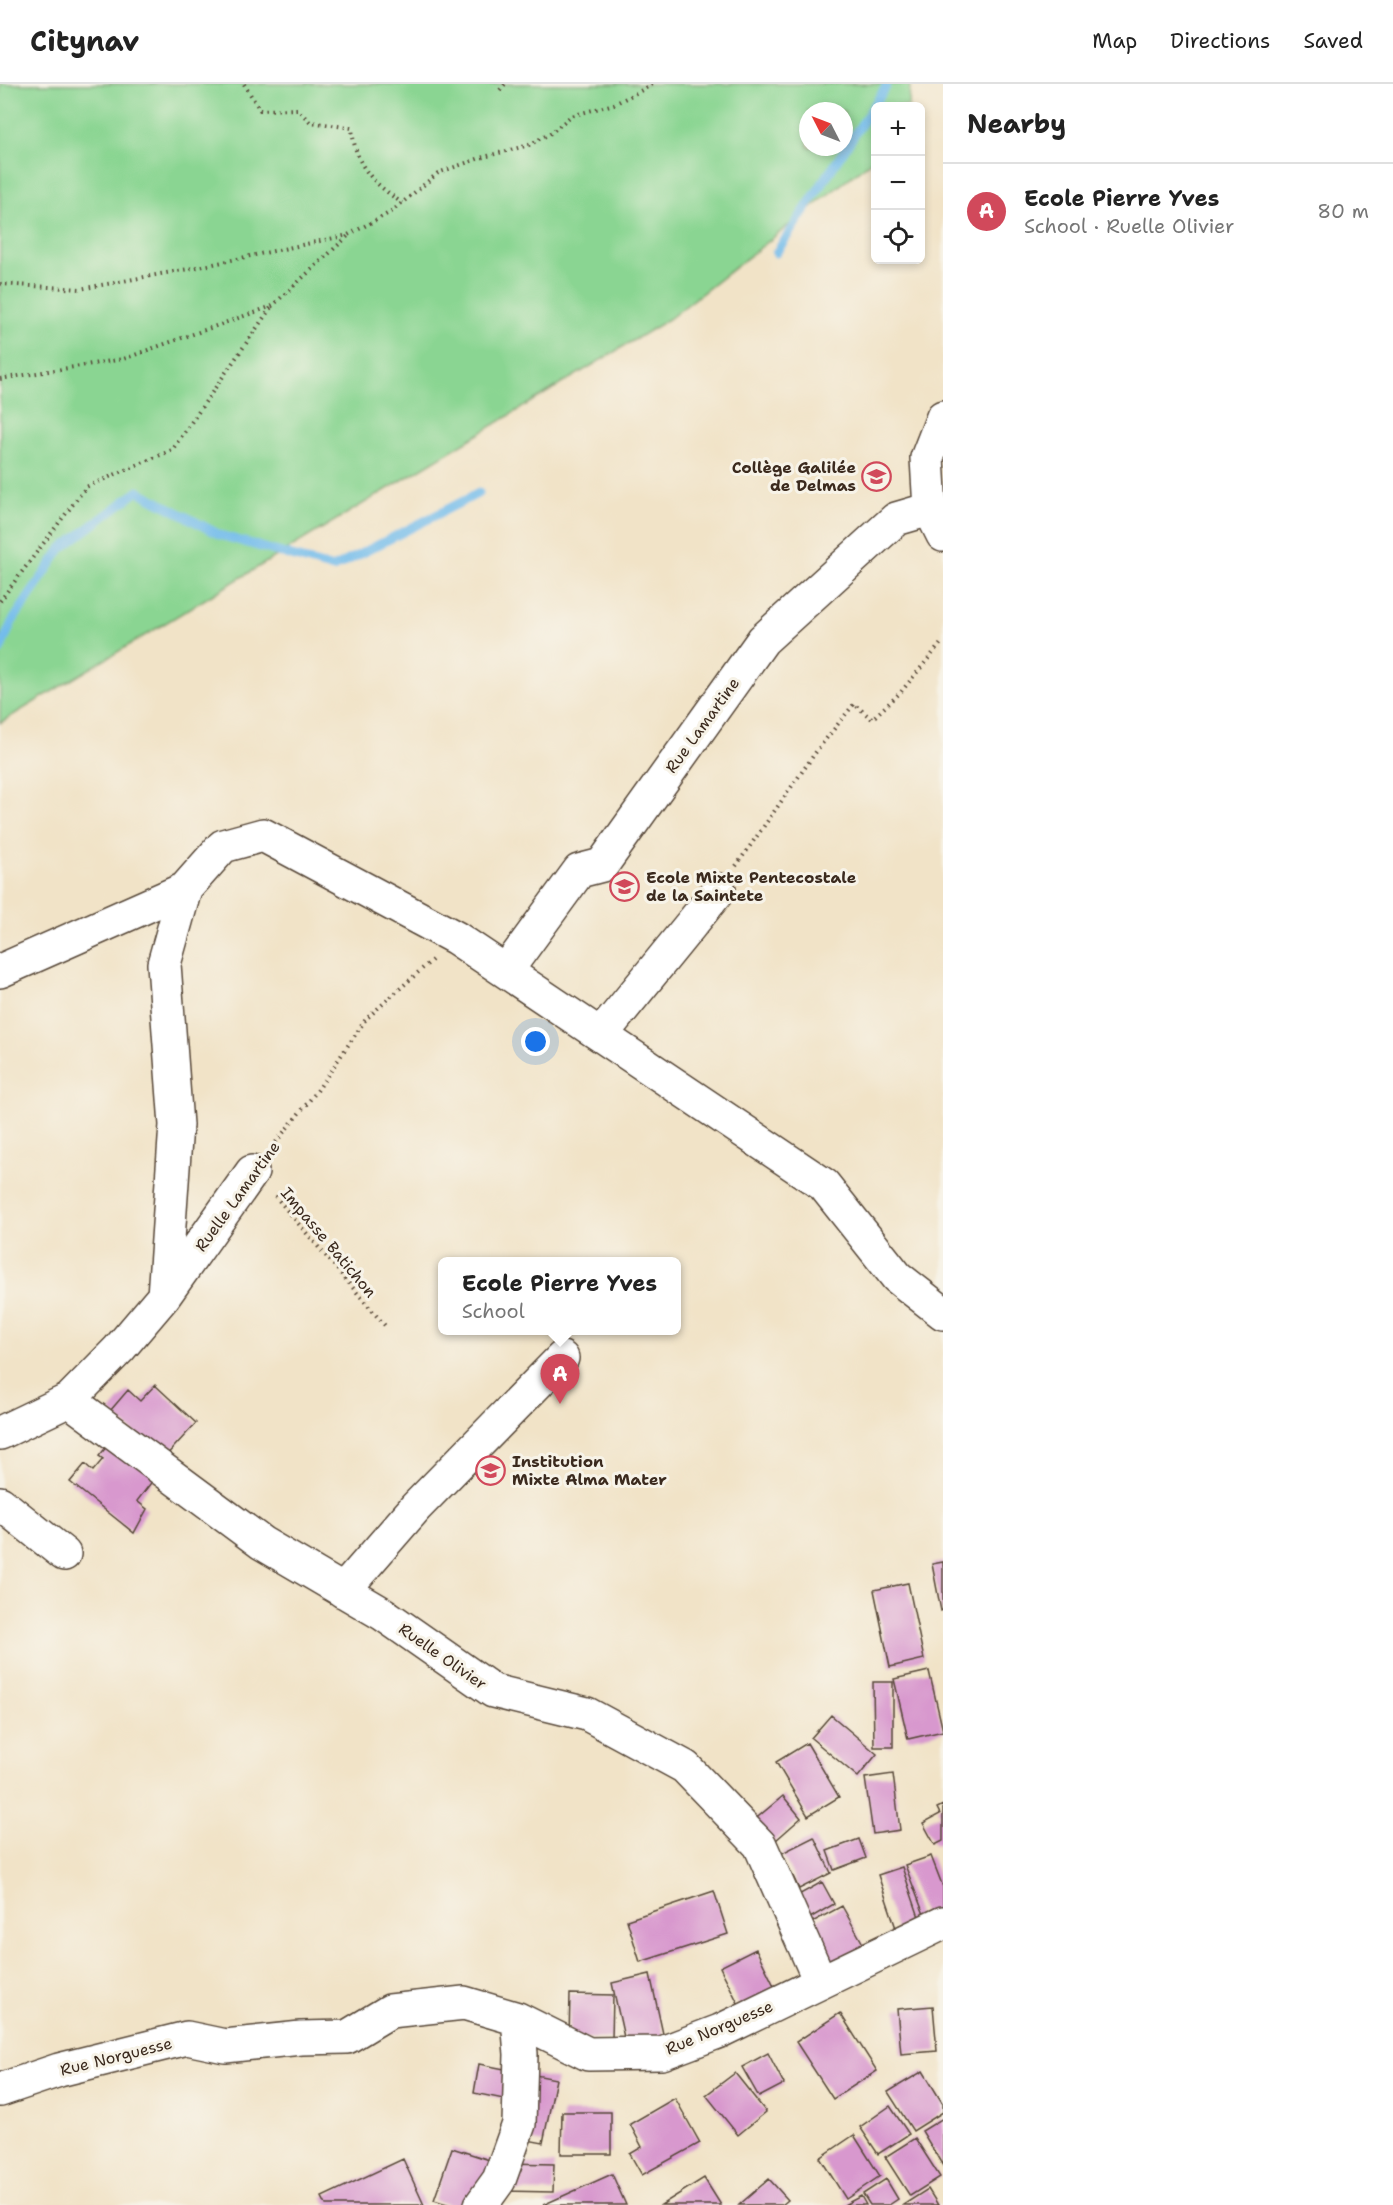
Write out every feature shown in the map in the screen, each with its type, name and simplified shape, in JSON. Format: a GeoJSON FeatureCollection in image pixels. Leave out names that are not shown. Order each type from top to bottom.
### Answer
{"type":"FeatureCollection","features":[{"type":"Feature","properties":{"kind":"street"},"geometry":{"type":"LineString","coordinates":[[936,522],[927,458],[943,417]]}},
{"type":"Feature","properties":{"kind":"street","name":"Rue Lamartine"},"geometry":{"type":"LineString","coordinates":[[506,971],[579,872],[602,865],[764,640],[896,519],[936,522]]}},
{"type":"Feature","properties":{"kind":"street"},"geometry":{"type":"LineString","coordinates":[[0,972],[185,889],[223,846],[263,835],[456,938],[824,1185],[897,1277],[943,1313]]}},
{"type":"Feature","properties":{"kind":"street"},"geometry":{"type":"LineString","coordinates":[[164,1296],[176,1125],[164,964],[185,889]]}},
{"type":"Feature","properties":{"kind":"street"},"geometry":{"type":"LineString","coordinates":[[601,1035],[720,890]]}},
{"type":"Feature","properties":{"kind":"street","name":"Ruelle Lamartine"},"geometry":{"type":"LineString","coordinates":[[0,1433],[69,1400],[119,1349],[164,1296],[252,1172]]}},
{"type":"Feature","properties":{"kind":"street"},"geometry":{"type":"LineString","coordinates":[[343,1591],[416,1507],[562,1358]]}},
{"type":"Feature","properties":{"kind":"street","name":"Ruelle Olivier"},"geometry":{"type":"LineString","coordinates":[[69,1400],[262,1543],[383,1614],[493,1691],[587,1714],[685,1767],[760,1845],[820,1981]]}},
{"type":"Feature","properties":{"kind":"street"},"geometry":{"type":"LineString","coordinates":[[0,1503],[64,1554]]}},
{"type":"Feature","properties":{"kind":"street","name":"Rue Norguesse"},"geometry":{"type":"LineString","coordinates":[[0,2090],[59,2070],[187,2038],[225,2046],[301,2038],[347,2037],[390,2011],[464,2003],[518,2019],[588,2054],[662,2053],[720,2031],[943,1923]]}},
{"type":"Feature","properties":{"kind":"street"},"geometry":{"type":"LineString","coordinates":[[481,2205],[499,2180],[519,2124],[518,2019]]}},
{"type":"Feature","properties":{"kind":"path"},"geometry":{"type":"LineString","coordinates":[[244,84],[260,110],[297,109],[310,122],[352,128],[358,159],[385,192],[402,203]]}},
{"type":"Feature","properties":{"kind":"path"},"geometry":{"type":"LineString","coordinates":[[500,90],[504,84]]}},
{"type":"Feature","properties":{"kind":"path"},"geometry":{"type":"LineString","coordinates":[[0,601],[86,487],[172,450],[272,306],[348,235],[391,212],[438,173],[480,158],[529,145],[551,133],[571,116],[614,104],[654,84]]}},
{"type":"Feature","properties":{"kind":"path"},"geometry":{"type":"LineString","coordinates":[[0,284],[80,289],[204,266],[348,235]]}},
{"type":"Feature","properties":{"kind":"path"},"geometry":{"type":"LineString","coordinates":[[0,379],[123,359],[272,306]]}},
{"type":"Feature","properties":{"kind":"path"},"geometry":{"type":"LineString","coordinates":[[720,890],[776,808],[854,704],[872,720],[900,693],[943,641]]}},
{"type":"Feature","properties":{"kind":"path","name":"Ruelle Lamartine"},"geometry":{"type":"LineString","coordinates":[[252,1172],[317,1091],[366,1019],[456,938]]}},
{"type":"Feature","properties":{"kind":"path","name":"Impasse Batichon"},"geometry":{"type":"LineString","coordinates":[[252,1172],[279,1200],[387,1329]]}},
{"type":"Feature","properties":{"kind":"green space"},"geometry":{"type":"Polygon","coordinates":[[[0,84],[910,84],[909,102],[871,102],[871,161],[669,319],[0,723],[0,84]]]}},
{"type":"Feature","properties":{"kind":"building"},"geometry":{"type":"Polygon","coordinates":[[[155,1385],[196,1423],[163,1459],[110,1411],[128,1390],[140,1401],[155,1385]]]}},
{"type":"Feature","properties":{"kind":"building"},"geometry":{"type":"Polygon","coordinates":[[[108,1445],[157,1475],[137,1501],[147,1509],[134,1533],[70,1482],[85,1464],[93,1471],[103,1459],[99,1456],[108,1445]]]}},
{"type":"Feature","properties":{"kind":"building"},"geometry":{"type":"Polygon","coordinates":[[[943,1562],[943,1610],[941,1611],[932,1564],[943,1562]]]}},
{"type":"Feature","properties":{"kind":"building"},"geometry":{"type":"Polygon","coordinates":[[[908,1583],[924,1659],[890,1667],[874,1590],[908,1583]]]}},
{"type":"Feature","properties":{"kind":"building"},"geometry":{"type":"Polygon","coordinates":[[[929,1671],[943,1731],[908,1739],[894,1679],[929,1671]]]}},
{"type":"Feature","properties":{"kind":"building"},"geometry":{"type":"Polygon","coordinates":[[[873,1682],[893,1682],[893,1747],[874,1747],[873,1682]]]}},
{"type":"Feature","properties":{"kind":"building"},"geometry":{"type":"Polygon","coordinates":[[[831,1715],[877,1754],[858,1777],[811,1738],[831,1715]]]}},
{"type":"Feature","properties":{"kind":"building"},"geometry":{"type":"Polygon","coordinates":[[[807,1743],[839,1797],[808,1816],[776,1762],[807,1743]]]}},
{"type":"Feature","properties":{"kind":"building"},"geometry":{"type":"Polygon","coordinates":[[[893,1774],[900,1830],[873,1834],[865,1778],[893,1774]]]}},
{"type":"Feature","properties":{"kind":"building"},"geometry":{"type":"Polygon","coordinates":[[[783,1796],[801,1818],[767,1848],[747,1826],[783,1796]]]}},
{"type":"Feature","properties":{"kind":"building"},"geometry":{"type":"Polygon","coordinates":[[[943,1805],[943,1841],[935,1845],[923,1823],[940,1814],[937,1808],[943,1805]]]}},
{"type":"Feature","properties":{"kind":"building"},"geometry":{"type":"Polygon","coordinates":[[[814,1837],[831,1873],[799,1889],[782,1853],[814,1837]]]}},
{"type":"Feature","properties":{"kind":"building"},"geometry":{"type":"Polygon","coordinates":[[[859,1839],[866,1858],[834,1870],[827,1851],[859,1839]]]}},
{"type":"Feature","properties":{"kind":"building"},"geometry":{"type":"Polygon","coordinates":[[[931,1856],[943,1887],[943,1910],[925,1917],[905,1865],[931,1856]]]}},
{"type":"Feature","properties":{"kind":"building"},"geometry":{"type":"Polygon","coordinates":[[[902,1867],[922,1926],[898,1934],[878,1875],[902,1867]]]}},
{"type":"Feature","properties":{"kind":"building"},"geometry":{"type":"Polygon","coordinates":[[[822,1882],[834,1904],[805,1921],[793,1898],[822,1882]]]}},
{"type":"Feature","properties":{"kind":"building"},"geometry":{"type":"Polygon","coordinates":[[[714,1891],[728,1934],[640,1962],[627,1920],[714,1891]]]}},
{"type":"Feature","properties":{"kind":"building"},"geometry":{"type":"Polygon","coordinates":[[[842,1906],[867,1951],[826,1973],[801,1928],[842,1906]]]}},
{"type":"Feature","properties":{"kind":"building"},"geometry":{"type":"Polygon","coordinates":[[[756,1949],[778,1994],[742,2011],[720,1967],[756,1949]]]}},
{"type":"Feature","properties":{"kind":"building"},"geometry":{"type":"Polygon","coordinates":[[[650,1974],[665,2043],[627,2051],[612,1983],[650,1974]]]}},
{"type":"Feature","properties":{"kind":"building"},"geometry":{"type":"Polygon","coordinates":[[[570,1994],[613,1995],[612,2039],[569,2038],[570,1994]]]}},
{"type":"Feature","properties":{"kind":"building"},"geometry":{"type":"Polygon","coordinates":[[[933,2006],[937,2051],[901,2054],[897,2009],[933,2006]]]}},
{"type":"Feature","properties":{"kind":"building"},"geometry":{"type":"Polygon","coordinates":[[[840,2013],[877,2071],[833,2099],[796,2042],[840,2013]]]}},
{"type":"Feature","properties":{"kind":"building"},"geometry":{"type":"Polygon","coordinates":[[[768,2053],[784,2084],[759,2097],[742,2067],[768,2053]]]}},
{"type":"Feature","properties":{"kind":"building"},"geometry":{"type":"Polygon","coordinates":[[[479,2064],[556,2079],[543,2143],[511,2137],[518,2102],[474,2093],[479,2064]]]}},
{"type":"Feature","properties":{"kind":"building"},"geometry":{"type":"Polygon","coordinates":[[[923,2071],[943,2104],[943,2112],[913,2131],[888,2092],[923,2071]]]}},
{"type":"Feature","properties":{"kind":"building"},"geometry":{"type":"Polygon","coordinates":[[[735,2073],[766,2112],[738,2135],[706,2095],[735,2073]]]}},
{"type":"Feature","properties":{"kind":"building"},"geometry":{"type":"Polygon","coordinates":[[[675,2098],[700,2143],[642,2175],[630,2154],[642,2147],[630,2124],[675,2098]]]}},
{"type":"Feature","properties":{"kind":"building"},"geometry":{"type":"Polygon","coordinates":[[[890,2106],[909,2134],[878,2154],[860,2127],[890,2106]]]}},
{"type":"Feature","properties":{"kind":"building"},"geometry":{"type":"Polygon","coordinates":[[[562,2112],[611,2112],[611,2154],[561,2154],[562,2112]]]}},
{"type":"Feature","properties":{"kind":"building"},"geometry":{"type":"Polygon","coordinates":[[[943,2118],[943,2166],[922,2131],[943,2118]]]}},
{"type":"Feature","properties":{"kind":"building"},"geometry":{"type":"Polygon","coordinates":[[[854,2135],[880,2176],[846,2199],[820,2158],[854,2135]]]}},
{"type":"Feature","properties":{"kind":"building"},"geometry":{"type":"Polygon","coordinates":[[[915,2138],[940,2177],[910,2196],[885,2157],[915,2138]]]}},
{"type":"Feature","properties":{"kind":"building"},"geometry":{"type":"Polygon","coordinates":[[[452,2148],[499,2163],[485,2205],[450,2205],[434,2200],[452,2148]]]}},
{"type":"Feature","properties":{"kind":"building"},"geometry":{"type":"Polygon","coordinates":[[[403,2159],[424,2205],[326,2205],[322,2197],[403,2159]]]}},
{"type":"Feature","properties":{"kind":"building"},"geometry":{"type":"Polygon","coordinates":[[[504,2163],[554,2164],[553,2192],[503,2191],[504,2163]]]}},
{"type":"Feature","properties":{"kind":"building"},"geometry":{"type":"Polygon","coordinates":[[[612,2174],[626,2205],[543,2205],[612,2174]]]}},
{"type":"Feature","properties":{"kind":"building"},"geometry":{"type":"Polygon","coordinates":[[[704,2178],[721,2205],[661,2205],[704,2178]]]}},
{"type":"Feature","properties":{"kind":"building"},"geometry":{"type":"Polygon","coordinates":[[[769,2179],[788,2200],[782,2205],[739,2205],[769,2179]]]}},
{"type":"Feature","properties":{"kind":"building"},"geometry":{"type":"Polygon","coordinates":[[[886,2179],[898,2199],[889,2205],[870,2205],[863,2194],[886,2179]]]}},
{"type":"Feature","properties":{"kind":"building"},"geometry":{"type":"Polygon","coordinates":[[[928,2189],[938,2205],[903,2205],[928,2189]]]}},
{"type":"Feature","properties":{"kind":"building"},"geometry":{"type":"Polygon","coordinates":[[[861,2196],[866,2205],[844,2205],[861,2196]]]}},
{"type":"Feature","properties":{"kind":"waterway"},"geometry":{"type":"LineString","coordinates":[[776,253],[886,84]]}},
{"type":"Feature","properties":{"kind":"waterway"},"geometry":{"type":"LineString","coordinates":[[0,650],[12,622],[61,549],[138,491],[220,535],[333,568],[479,493]]}},
{"type":"Feature","properties":{"kind":"place","name":"Collège Galilée de Delmas"},"geometry":{"type":"Point","coordinates":[877,476]}},
{"type":"Feature","properties":{"kind":"place","name":"Ecole Mixte Pentecostale de la Saintete"},"geometry":{"type":"Point","coordinates":[625,886]}},
{"type":"Feature","properties":{"kind":"place","name":"Ecole Pierre Yves"},"geometry":{"type":"Point","coordinates":[560,1404]}},
{"type":"Feature","properties":{"kind":"place","name":"Institution Mixte Alma Mater"},"geometry":{"type":"Point","coordinates":[491,1470]}}]}
